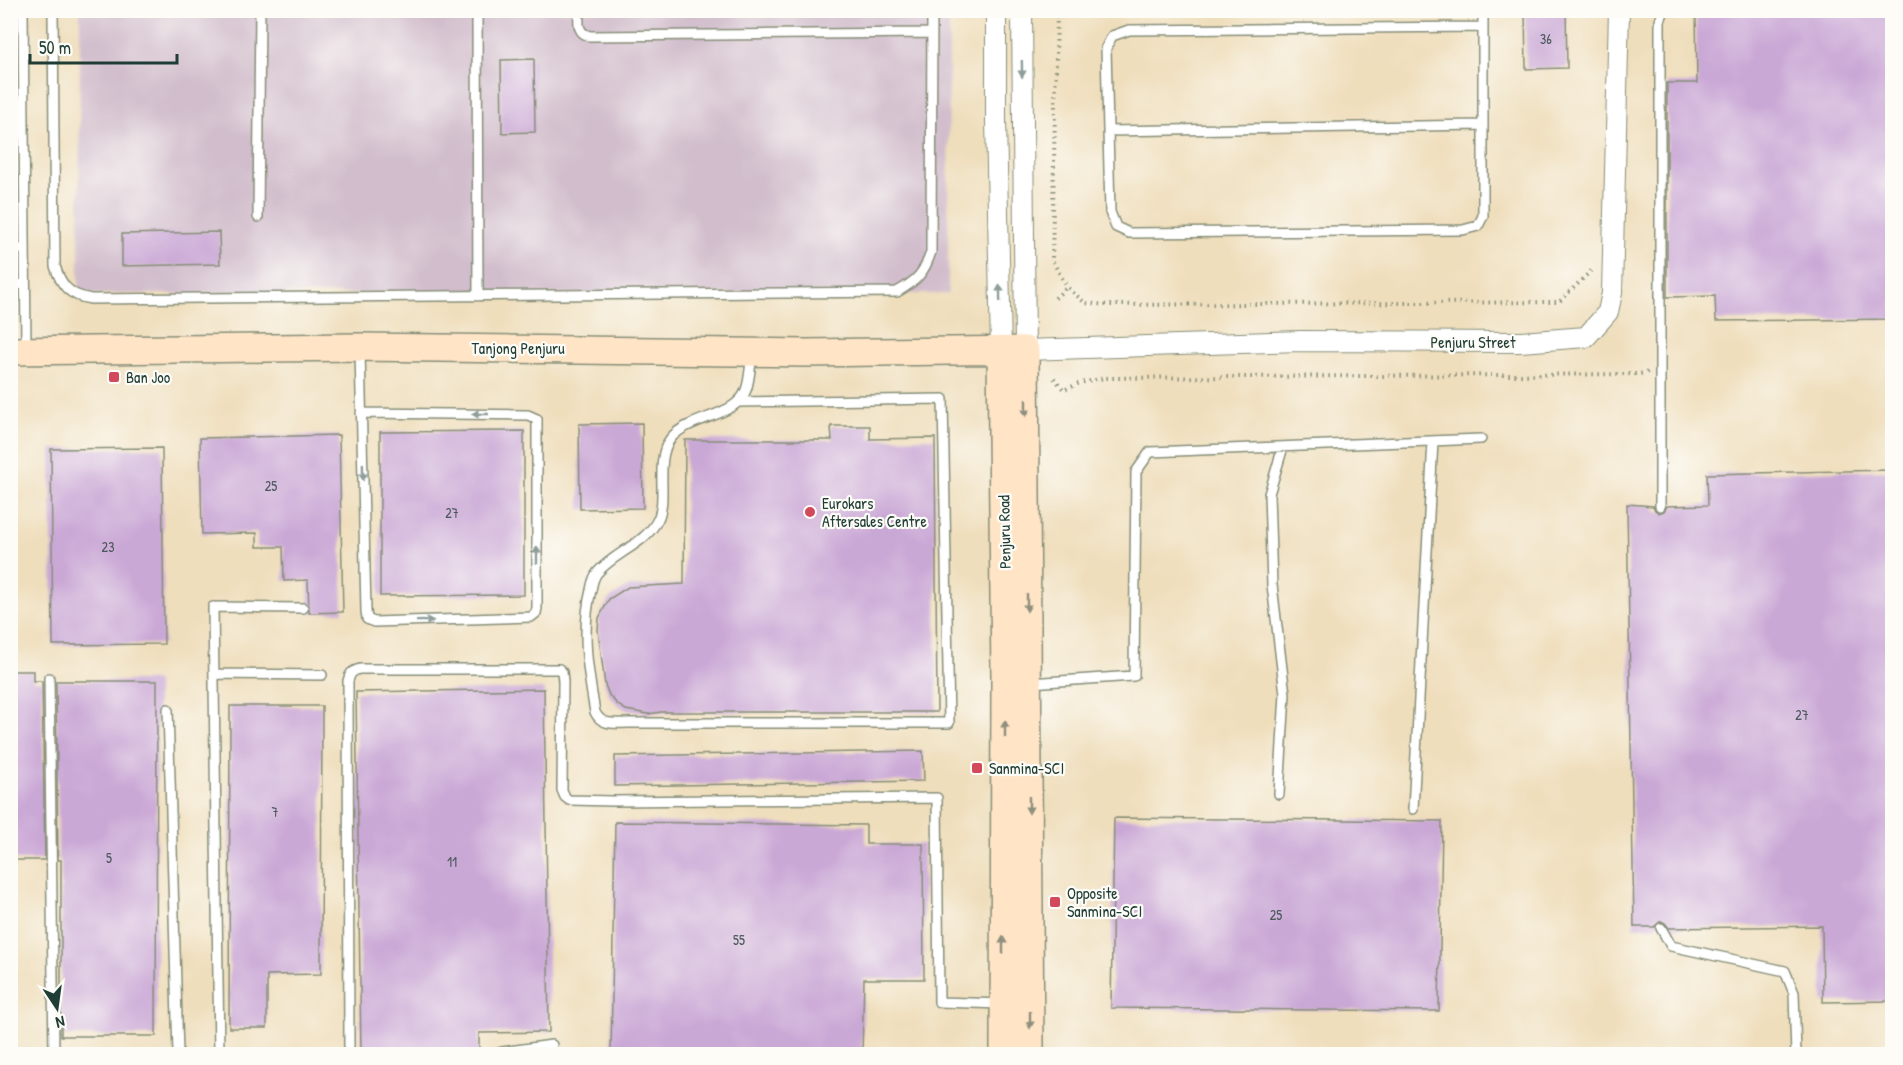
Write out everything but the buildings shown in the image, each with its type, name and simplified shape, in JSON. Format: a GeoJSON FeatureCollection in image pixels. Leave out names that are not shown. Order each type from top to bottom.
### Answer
{"type":"FeatureCollection","features":[{"type":"Feature","properties":{"kind":"main road","name":"Tanjong Penjuru"},"geometry":{"type":"LineString","coordinates":[[18,351],[360,347],[752,352],[1013,350]]}},
{"type":"Feature","properties":{"kind":"main road","name":"Penjuru Road"},"geometry":{"type":"LineString","coordinates":[[1013,350],[1028,683],[1030,1054]]}},
{"type":"Feature","properties":{"kind":"main road","name":"Penjuru Road"},"geometry":{"type":"LineString","coordinates":[[1004,1054],[1005,676],[1013,350]]}},
{"type":"Feature","properties":{"kind":"street","name":"Penjuru Road"},"geometry":{"type":"LineString","coordinates":[[996,10],[996,121],[1013,350]]}},
{"type":"Feature","properties":{"kind":"street","name":"Penjuru Road"},"geometry":{"type":"LineString","coordinates":[[1013,350],[1022,10]]}},
{"type":"Feature","properties":{"kind":"street","name":"Penjuru Street"},"geometry":{"type":"LineString","coordinates":[[1013,350],[1300,341],[1521,342],[1586,338],[1608,312],[1612,293],[1619,10]]}},
{"type":"Feature","properties":{"kind":"lane"},"geometry":{"type":"LineString","coordinates":[[18,351],[25,284],[22,10]]}},
{"type":"Feature","properties":{"kind":"lane"},"geometry":{"type":"LineString","coordinates":[[53,10],[55,266],[63,285],[69,292],[78,297],[91,299],[897,292],[911,284],[926,269],[931,252],[932,10]]}},
{"type":"Feature","properties":{"kind":"lane"},"geometry":{"type":"LineString","coordinates":[[258,217],[260,10]]}},
{"type":"Feature","properties":{"kind":"lane"},"geometry":{"type":"LineString","coordinates":[[477,10],[478,296]]}},
{"type":"Feature","properties":{"kind":"lane"},"geometry":{"type":"LineString","coordinates":[[579,10],[579,30],[590,36],[932,33]]}},
{"type":"Feature","properties":{"kind":"lane"},"geometry":{"type":"LineString","coordinates":[[1482,27],[1128,30],[1112,36],[1106,48],[1110,212],[1116,227],[1129,233],[1463,230],[1478,226],[1483,216],[1483,10]]}},
{"type":"Feature","properties":{"kind":"lane"},"geometry":{"type":"LineString","coordinates":[[1660,506],[1660,21],[1664,10]]}},
{"type":"Feature","properties":{"kind":"lane"},"geometry":{"type":"LineString","coordinates":[[1108,131],[1482,125]]}},
{"type":"Feature","properties":{"kind":"lane"},"geometry":{"type":"LineString","coordinates":[[10,249],[25,249]]}},
{"type":"Feature","properties":{"kind":"lane"},"geometry":{"type":"LineString","coordinates":[[10,285],[25,284]]}},
{"type":"Feature","properties":{"kind":"lane"},"geometry":{"type":"LineString","coordinates":[[360,347],[361,413],[367,619],[374,622],[522,619],[536,613],[537,419],[528,415],[361,413]]}},
{"type":"Feature","properties":{"kind":"lane"},"geometry":{"type":"LineString","coordinates":[[740,402],[944,399],[949,723],[603,723],[598,719],[586,652],[585,628],[588,603],[596,573],[652,530],[660,516],[663,460],[667,444],[672,436],[687,425],[740,402],[746,391],[752,352]]}},
{"type":"Feature","properties":{"kind":"lane"},"geometry":{"type":"LineString","coordinates":[[1028,683],[1134,676],[1136,472],[1150,452],[1481,439]]}},
{"type":"Feature","properties":{"kind":"lane"},"geometry":{"type":"LineString","coordinates":[[1413,809],[1433,441]]}},
{"type":"Feature","properties":{"kind":"lane"},"geometry":{"type":"LineString","coordinates":[[1279,794],[1285,693],[1272,585],[1269,494],[1283,447]]}},
{"type":"Feature","properties":{"kind":"lane"},"geometry":{"type":"LineString","coordinates":[[219,1054],[213,607],[303,608]]}},
{"type":"Feature","properties":{"kind":"lane"},"geometry":{"type":"LineString","coordinates":[[349,1054],[348,681],[353,670],[360,669],[559,669],[562,672],[563,681],[562,790],[569,800],[937,798],[939,1002],[1003,1004]]}},
{"type":"Feature","properties":{"kind":"lane"},"geometry":{"type":"LineString","coordinates":[[214,674],[322,675]]}},
{"type":"Feature","properties":{"kind":"lane"},"geometry":{"type":"LineString","coordinates":[[49,678],[54,1054]]}},
{"type":"Feature","properties":{"kind":"lane"},"geometry":{"type":"LineString","coordinates":[[168,709],[178,1054]]}},
{"type":"Feature","properties":{"kind":"lane"},"geometry":{"type":"LineString","coordinates":[[1661,928],[1671,946],[1785,972],[1794,993],[1796,1054]]}},
{"type":"Feature","properties":{"kind":"lane"},"geometry":{"type":"LineString","coordinates":[[495,1054],[552,1045]]}},
{"type":"Feature","properties":{"kind":"path"},"geometry":{"type":"LineString","coordinates":[[1057,10],[1052,261],[1067,287],[1084,303],[1108,305],[1559,302],[1597,264]]}},
{"type":"Feature","properties":{"kind":"path"},"geometry":{"type":"LineString","coordinates":[[1055,298],[1067,287]]}},
{"type":"Feature","properties":{"kind":"path"},"geometry":{"type":"LineString","coordinates":[[1054,378],[1064,390],[1080,383],[1104,378],[1640,374],[1646,373],[1649,369]]}},
{"type":"Feature","properties":{"kind":"shaded area"},"geometry":{"type":"Polygon","coordinates":[[[80,11],[949,11],[948,294],[79,294],[80,11]]]}},
{"type":"Feature","properties":{"kind":"place","name":"Ban Joo"},"geometry":{"type":"Point","coordinates":[114,377]}},
{"type":"Feature","properties":{"kind":"place","name":"Eurokars Aftersales Centre"},"geometry":{"type":"Point","coordinates":[810,512]}},
{"type":"Feature","properties":{"kind":"place","name":"Sanmina-SCI"},"geometry":{"type":"Point","coordinates":[977,768]}},
{"type":"Feature","properties":{"kind":"place","name":"Opposite Sanmina-SCI"},"geometry":{"type":"Point","coordinates":[1055,902]}}]}
